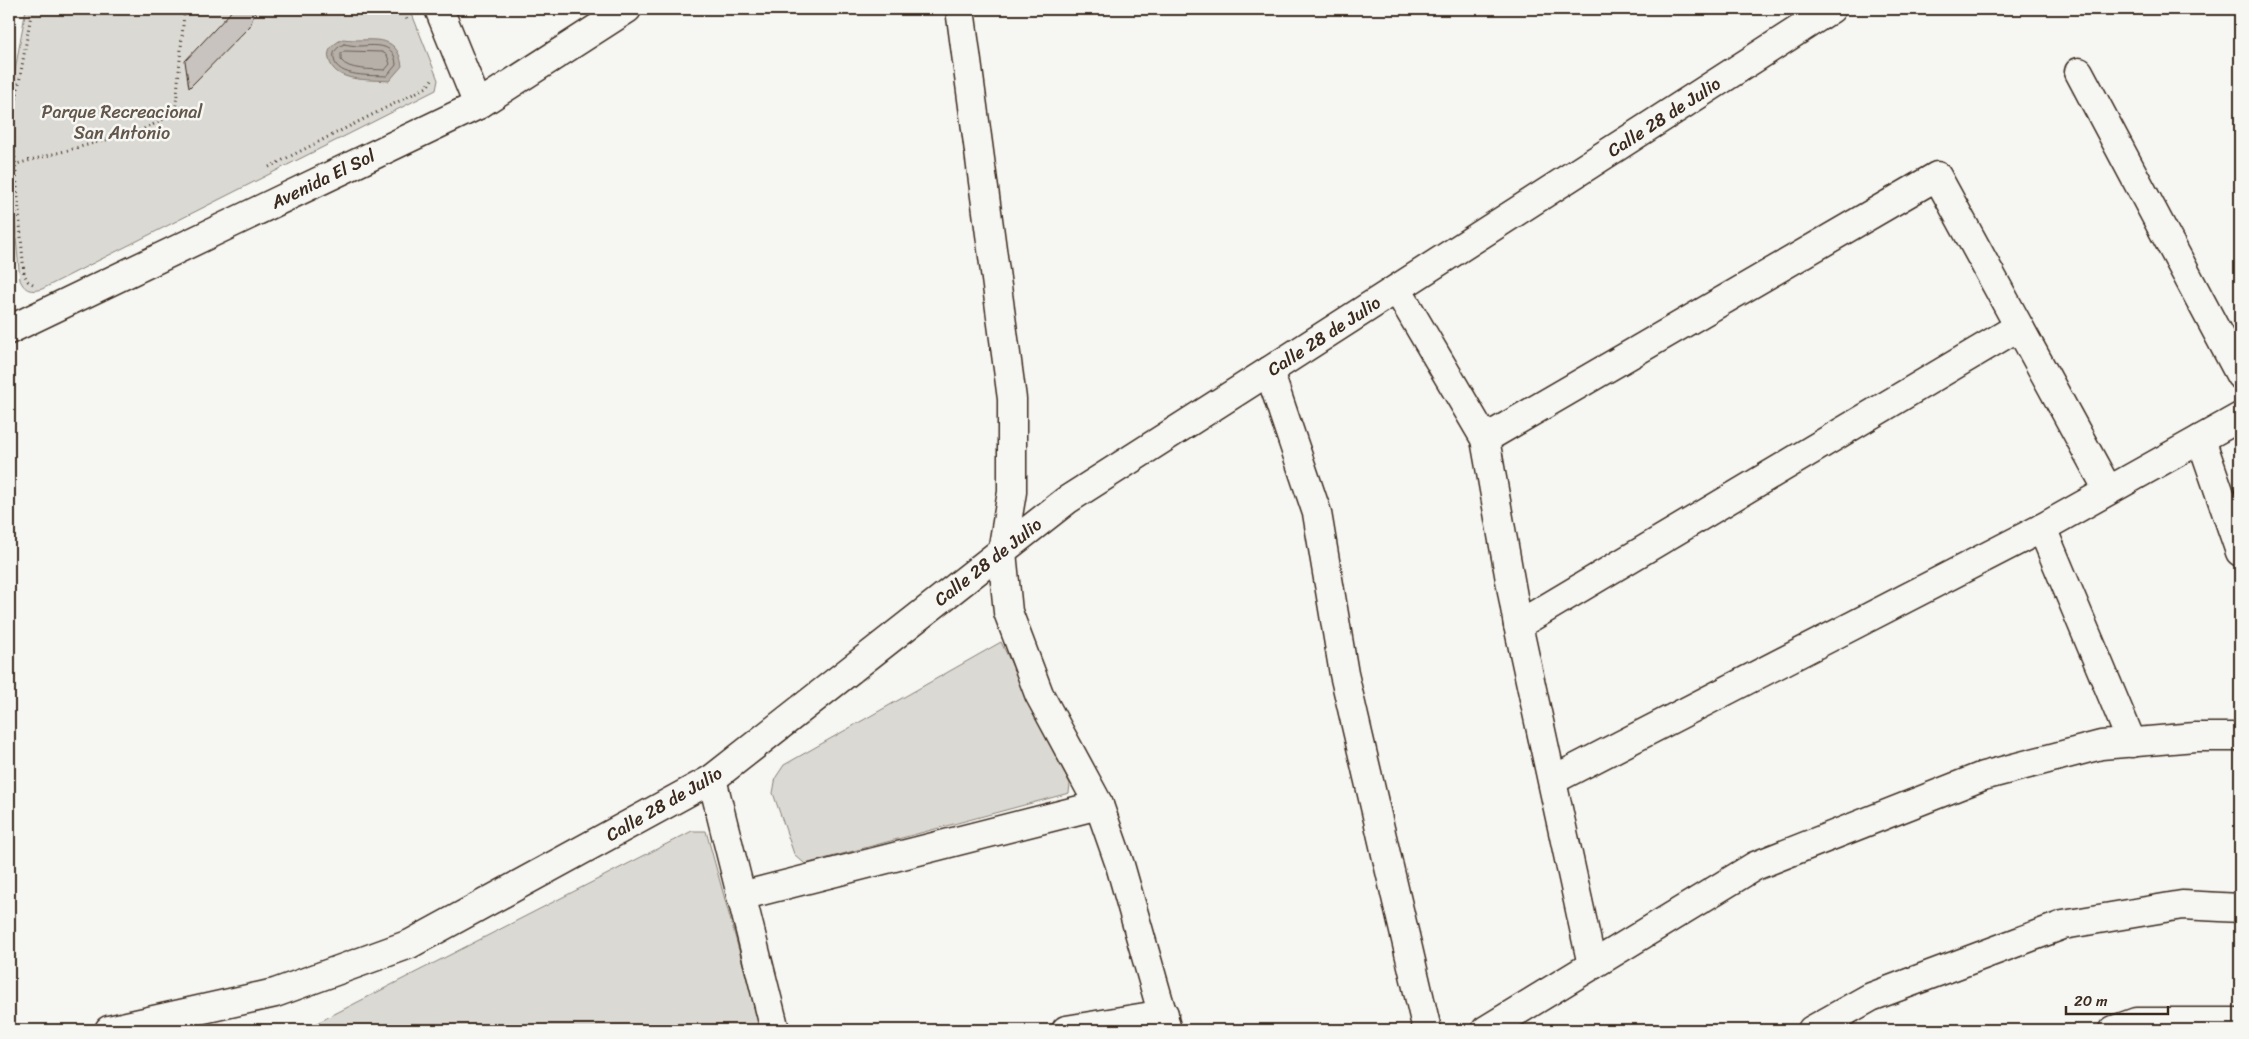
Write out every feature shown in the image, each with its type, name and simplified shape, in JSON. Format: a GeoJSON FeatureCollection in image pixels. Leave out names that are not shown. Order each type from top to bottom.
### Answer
{"type":"FeatureCollection","features":[{"type":"Feature","properties":{"kind":"street"},"geometry":{"type":"LineString","coordinates":[[439,9],[478,105]]}},
{"type":"Feature","properties":{"kind":"street","name":"Avenida El Sol"},"geometry":{"type":"LineString","coordinates":[[9,330],[478,105],[627,9]]}},
{"type":"Feature","properties":{"kind":"street"},"geometry":{"type":"LineString","coordinates":[[960,9],[1012,399],[1012,492],[1002,552],[1008,612],[1039,694],[1099,805],[1120,865],[1165,1022],[1066,1030]]}},
{"type":"Feature","properties":{"kind":"street","name":"Calle 28 de Julio"},"geometry":{"type":"LineString","coordinates":[[109,1030],[275,993],[410,944],[712,780],[1067,500],[1831,9]]}},
{"type":"Feature","properties":{"kind":"street"},"geometry":{"type":"LineString","coordinates":[[2079,72],[2240,375]]}},
{"type":"Feature","properties":{"kind":"street"},"geometry":{"type":"LineString","coordinates":[[1485,439],[1936,176],[2108,490]]}},
{"type":"Feature","properties":{"kind":"street"},"geometry":{"type":"LineString","coordinates":[[1397,289],[1485,439],[1518,625],[1592,965]]}},
{"type":"Feature","properties":{"kind":"street"},"geometry":{"type":"LineString","coordinates":[[1518,625],[2018,327]]}},
{"type":"Feature","properties":{"kind":"street"},"geometry":{"type":"LineString","coordinates":[[1269,371],[1317,513],[1344,674],[1427,1030]]}},
{"type":"Feature","properties":{"kind":"street"},"geometry":{"type":"LineString","coordinates":[[1553,780],[2042,528],[2240,417]]}},
{"type":"Feature","properties":{"kind":"street"},"geometry":{"type":"LineString","coordinates":[[2201,439],[2240,552]]}},
{"type":"Feature","properties":{"kind":"street"},"geometry":{"type":"LineString","coordinates":[[2042,528],[2132,743]]}},
{"type":"Feature","properties":{"kind":"street"},"geometry":{"type":"LineString","coordinates":[[1486,1030],[1755,866],[1983,776],[2101,745],[2195,737],[2240,737]]}},
{"type":"Feature","properties":{"kind":"street"},"geometry":{"type":"LineString","coordinates":[[712,780],[775,1030]]}},
{"type":"Feature","properties":{"kind":"street"},"geometry":{"type":"LineString","coordinates":[[741,896],[1099,805]]}},
{"type":"Feature","properties":{"kind":"street"},"geometry":{"type":"LineString","coordinates":[[1812,1030],[1871,997],[2063,924],[2182,905],[2240,908]]}},
{"type":"Feature","properties":{"kind":"street"},"geometry":{"type":"LineString","coordinates":[[2114,1030],[2136,1022],[2240,1022]]}},
{"type":"Feature","properties":{"kind":"path"},"geometry":{"type":"LineString","coordinates":[[32,9],[12,123],[24,274],[28,281],[33,284],[41,284]]}},
{"type":"Feature","properties":{"kind":"path"},"geometry":{"type":"LineString","coordinates":[[9,166],[15,166],[139,132],[161,121],[176,105],[186,9]]}},
{"type":"Feature","properties":{"kind":"path"},"geometry":{"type":"LineString","coordinates":[[260,172],[427,87],[430,79]]}},
{"type":"Feature","properties":{"kind":"green space","name":"Parque Recreacional San Antonio"},"geometry":{"type":"Polygon","coordinates":[[[26,9],[410,9],[438,80],[436,90],[42,289],[32,290],[26,288],[20,280],[9,166],[9,104],[26,9]]]}},
{"type":"Feature","properties":{"kind":"green space"},"geometry":{"type":"Polygon","coordinates":[[[1001,642],[1070,784],[1069,793],[805,864],[794,854],[773,793],[776,777],[784,765],[1001,642]]]}},
{"type":"Feature","properties":{"kind":"green space"},"geometry":{"type":"Polygon","coordinates":[[[692,831],[706,831],[761,1030],[312,1030],[311,1026],[692,831]]]}},
{"type":"Feature","properties":{"kind":"water"},"geometry":{"type":"Polygon","coordinates":[[[343,39],[380,40],[388,43],[394,47],[399,55],[402,66],[389,81],[345,76],[332,67],[328,55],[332,47],[343,39]]]}},
{"type":"Feature","properties":{"kind":"building"},"geometry":{"type":"Polygon","coordinates":[[[231,9],[256,9],[250,26],[189,88],[185,61],[230,13],[231,9]]]}}]}
